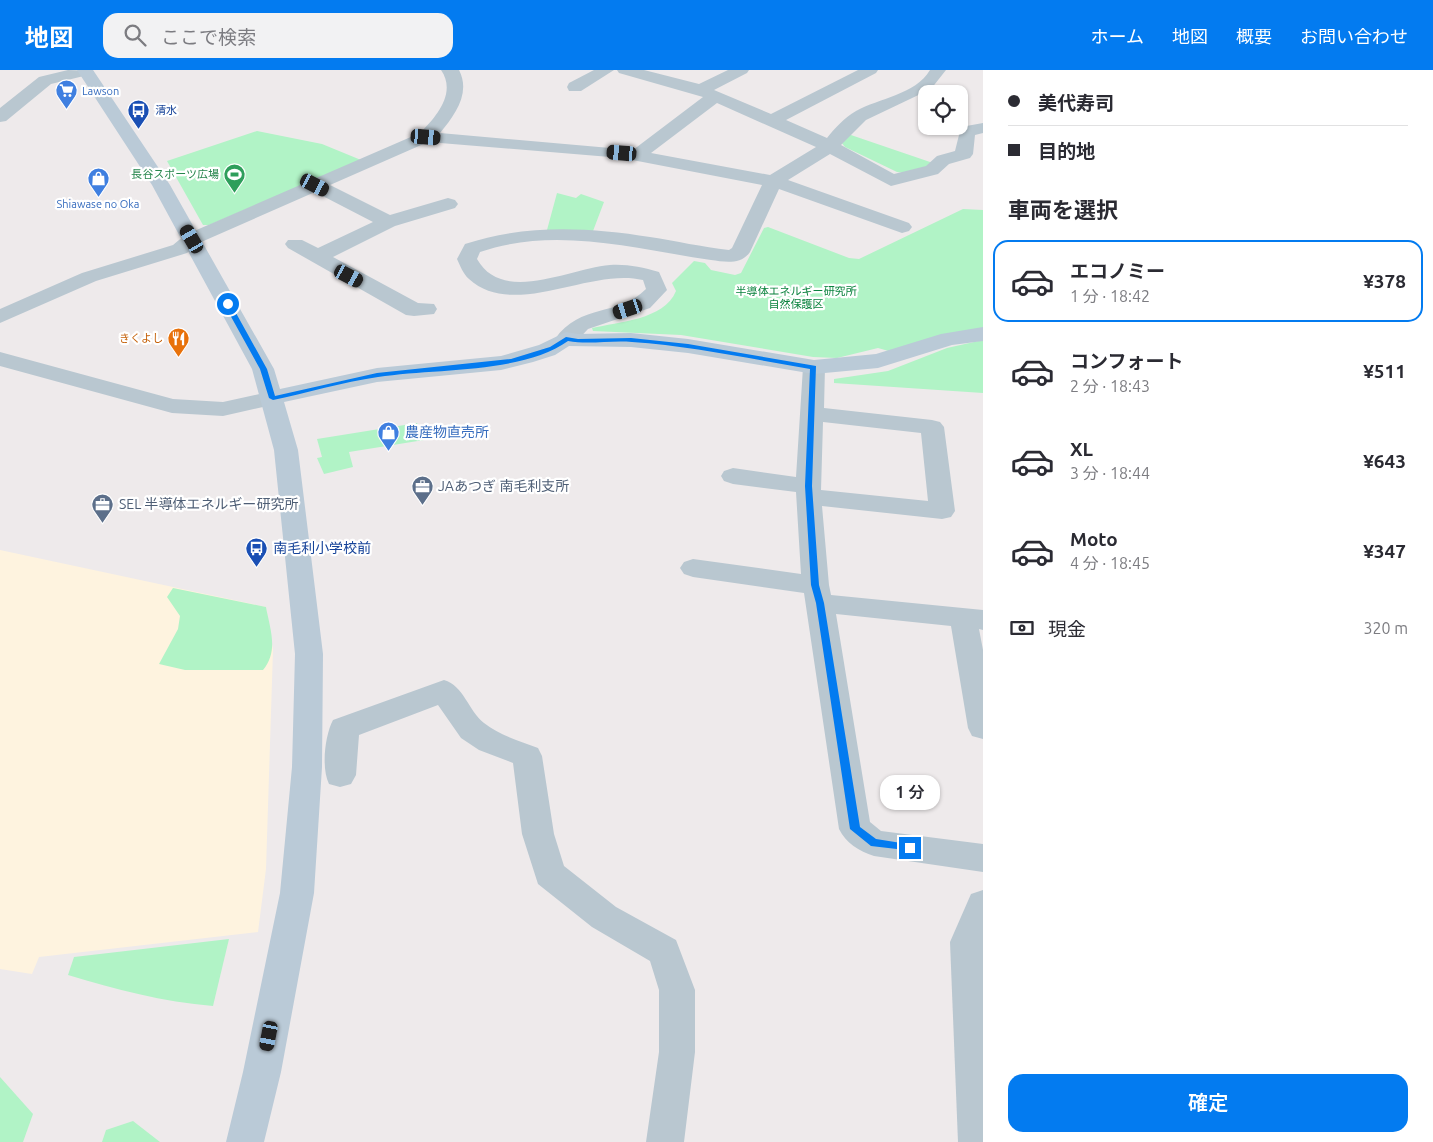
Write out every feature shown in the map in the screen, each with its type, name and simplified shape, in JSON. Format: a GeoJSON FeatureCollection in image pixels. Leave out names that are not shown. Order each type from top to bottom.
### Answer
{"type":"FeatureCollection","features":[{"type":"Feature","properties":{"kind":"street"},"geometry":{"type":"LineString","coordinates":[[0,117],[45,80],[86,70],[161,185],[263,369],[273,398],[286,450],[308,646],[307,767],[297,893],[262,1072],[246,1142]]}},
{"type":"Feature","properties":{"kind":"street"},"geometry":{"type":"LineString","coordinates":[[0,318],[89,277],[180,249],[192,239],[426,137],[450,110],[455,78],[452,72],[448,70]]}},
{"type":"Feature","properties":{"kind":"street"},"geometry":{"type":"LineString","coordinates":[[575,87],[606,70]]}},
{"type":"Feature","properties":{"kind":"street"},"geometry":{"type":"LineString","coordinates":[[625,70],[708,93],[830,146],[895,182],[932,170],[943,160],[964,154],[967,131],[983,128]]}},
{"type":"Feature","properties":{"kind":"street"},"geometry":{"type":"LineString","coordinates":[[637,156],[708,93],[741,70]]}},
{"type":"Feature","properties":{"kind":"street"},"geometry":{"type":"LineString","coordinates":[[773,120],[870,70]]}},
{"type":"Feature","properties":{"kind":"street"},"geometry":{"type":"LineString","coordinates":[[0,359],[172,406],[223,409],[377,375],[512,361],[552,349],[566,339],[580,324],[644,304],[656,290],[652,276],[641,272],[618,269],[529,288],[512,288],[498,285],[476,274],[467,259],[472,248],[492,240],[588,237],[637,241],[732,256],[740,252],[774,181],[830,146],[847,125],[861,116],[924,87],[935,78],[938,70]]}},
{"type":"Feature","properties":{"kind":"street"},"geometry":{"type":"LineString","coordinates":[[426,137],[637,156],[774,181],[902,227]]}},
{"type":"Feature","properties":{"kind":"street"},"geometry":{"type":"LineString","coordinates":[[315,185],[388,222]]}},
{"type":"Feature","properties":{"kind":"street"},"geometry":{"type":"LineString","coordinates":[[318,256],[388,222],[448,204]]}},
{"type":"Feature","properties":{"kind":"street"},"geometry":{"type":"LineString","coordinates":[[295,244],[318,256],[333,267],[414,310],[426,309]]}},
{"type":"Feature","properties":{"kind":"street"},"geometry":{"type":"LineString","coordinates":[[566,339],[578,341],[631,340],[688,346],[814,367],[878,361],[949,339],[983,334]]}},
{"type":"Feature","properties":{"kind":"street"},"geometry":{"type":"LineString","coordinates":[[814,367],[809,491],[817,594],[855,829],[874,843],[983,858]]}},
{"type":"Feature","properties":{"kind":"street"},"geometry":{"type":"LineString","coordinates":[[733,476],[809,491],[942,511],[932,427],[811,414]]}},
{"type":"Feature","properties":{"kind":"street"},"geometry":{"type":"LineString","coordinates":[[693,568],[817,594],[973,619],[983,728]]}},
{"type":"Feature","properties":{"kind":"street"},"geometry":{"type":"LineString","coordinates":[[340,775],[344,728],[444,691],[472,730],[490,742],[527,756],[538,834],[550,874],[604,917],[664,952],[677,990],[677,1052],[665,1142]]}},
{"type":"Feature","properties":{"kind":"street"},"geometry":{"type":"LineString","coordinates":[[977,1142],[967,942],[983,904]]}},
{"type":"Feature","properties":{"kind":"shaded area"},"geometry":{"type":"Polygon","coordinates":[[[0,550],[266,607],[273,650],[266,869],[258,932],[39,957],[32,974],[0,969],[0,550]]]}},
{"type":"Feature","properties":{"kind":"green space","name":"長谷スポーツ広場"},"geometry":{"type":"Polygon","coordinates":[[[257,131],[322,144],[361,160],[209,225],[203,225],[167,161],[257,131]]]}},
{"type":"Feature","properties":{"kind":"green space"},"geometry":{"type":"Polygon","coordinates":[[[848,134],[933,163],[912,174],[897,172],[845,147],[841,142],[848,134]]]}},
{"type":"Feature","properties":{"kind":"green space"},"geometry":{"type":"Polygon","coordinates":[[[557,193],[576,198],[581,194],[604,202],[593,231],[547,230],[557,193]]]}},
{"type":"Feature","properties":{"kind":"green space","name":"半導体エネルギー研究所 自然保護区"},"geometry":{"type":"Polygon","coordinates":[[[963,209],[983,210],[983,328],[892,352],[878,348],[837,358],[813,357],[681,335],[593,331],[592,328],[639,318],[661,308],[670,301],[676,291],[672,283],[694,261],[705,263],[711,270],[735,275],[741,273],[764,228],[768,227],[849,258],[859,259],[963,209]]]}},
{"type":"Feature","properties":{"kind":"green space"},"geometry":{"type":"Polygon","coordinates":[[[983,340],[983,393],[834,383],[834,379],[888,371],[947,348],[983,340]]]}},
{"type":"Feature","properties":{"kind":"green space"},"geometry":{"type":"Polygon","coordinates":[[[417,423],[424,440],[349,452],[353,467],[324,474],[317,458],[322,457],[317,439],[417,423]]]}},
{"type":"Feature","properties":{"kind":"green space"},"geometry":{"type":"Polygon","coordinates":[[[173,588],[266,607],[272,648],[268,663],[263,670],[185,670],[159,664],[178,629],[180,616],[167,597],[173,588]]]}},
{"type":"Feature","properties":{"kind":"green space"},"geometry":{"type":"Polygon","coordinates":[[[229,939],[213,1006],[139,994],[68,975],[74,957],[229,939]]]}},
{"type":"Feature","properties":{"kind":"green space"},"geometry":{"type":"Polygon","coordinates":[[[0,1077],[33,1114],[23,1142],[0,1142],[0,1077]]]}},
{"type":"Feature","properties":{"kind":"green space"},"geometry":{"type":"Polygon","coordinates":[[[133,1121],[160,1142],[102,1142],[106,1130],[133,1121]]]}},
{"type":"Feature","properties":{"kind":"place","name":"Lawson"},"geometry":{"type":"Point","coordinates":[66,110]}},
{"type":"Feature","properties":{"kind":"place","name":"清水"},"geometry":{"type":"Point","coordinates":[139,129]}},
{"type":"Feature","properties":{"kind":"place","name":"長谷スポーツ広場"},"geometry":{"type":"Point","coordinates":[235,193]}},
{"type":"Feature","properties":{"kind":"place","name":"Shiawase no Oka"},"geometry":{"type":"Point","coordinates":[98,197]}},
{"type":"Feature","properties":{"kind":"place","name":"きくよし"},"geometry":{"type":"Point","coordinates":[179,357]}},
{"type":"Feature","properties":{"kind":"place","name":"農産物直売所"},"geometry":{"type":"Point","coordinates":[389,451]}},
{"type":"Feature","properties":{"kind":"place","name":"JAあつぎ 南毛利支所"},"geometry":{"type":"Point","coordinates":[422,505]}},
{"type":"Feature","properties":{"kind":"place","name":"SEL 半導体エネルギー研究所"},"geometry":{"type":"Point","coordinates":[103,523]}},
{"type":"Feature","properties":{"kind":"place","name":"南毛利小学校前"},"geometry":{"type":"Point","coordinates":[257,567]}},
{"type":"Feature","properties":{"kind":"route"},"geometry":{"type":"LineString","coordinates":[[228,304],[263,369],[273,398],[377,375],[512,361],[552,349],[566,339],[578,341],[631,340],[688,346],[814,367],[808,486],[815,585],[820,603],[855,829],[874,843],[910,848]]}}]}
